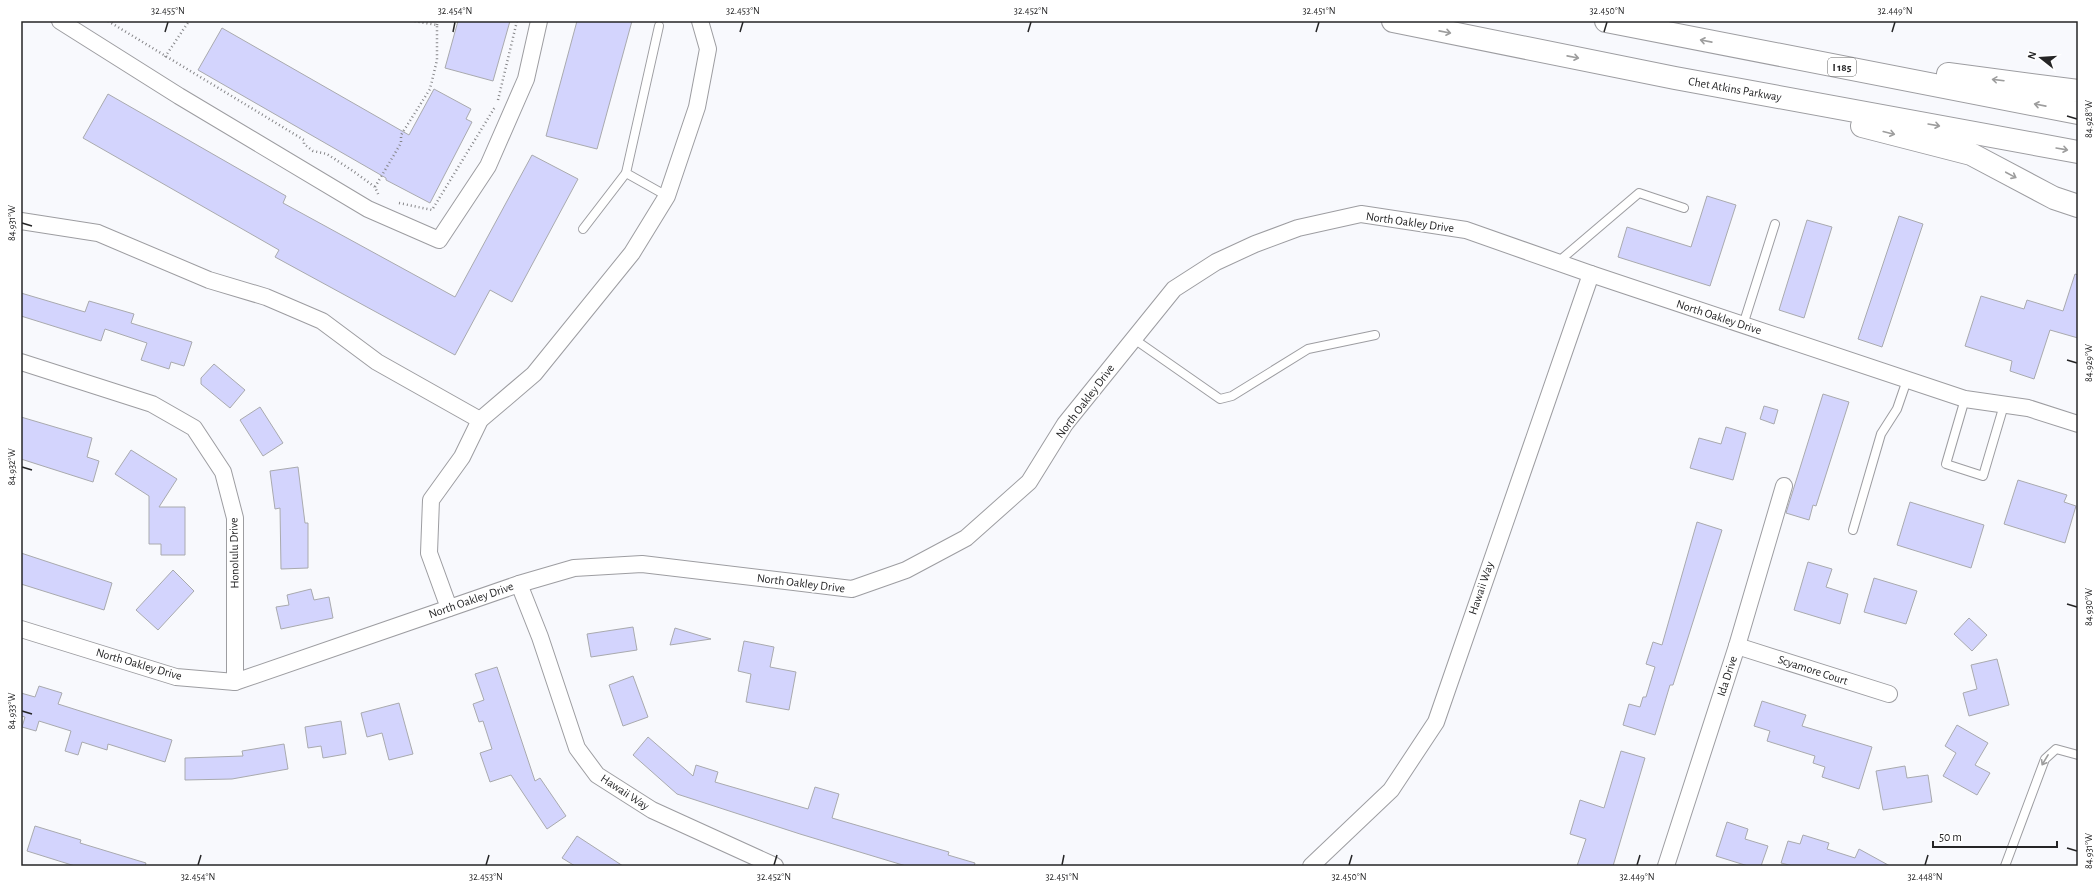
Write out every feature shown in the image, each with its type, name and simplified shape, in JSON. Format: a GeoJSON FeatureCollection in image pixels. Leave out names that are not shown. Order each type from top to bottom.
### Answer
{"type":"FeatureCollection","features":[{"type":"Feature","properties":{"kind":"highway","name":"Chet Atkins Parkway"},"geometry":{"type":"LineString","coordinates":[[1393,21],[1675,78],[2078,152]]}},
{"type":"Feature","properties":{"kind":"highway","name":"I 185"},"geometry":{"type":"LineString","coordinates":[[1606,21],[2078,113]]}},
{"type":"Feature","properties":{"kind":"highway"},"geometry":{"type":"LineString","coordinates":[[1738,47],[2078,91]]}},
{"type":"Feature","properties":{"kind":"highway"},"geometry":{"type":"LineString","coordinates":[[1675,78],[1971,154],[2054,198],[2078,206]]}},
{"type":"Feature","properties":{"kind":"street"},"geometry":{"type":"LineString","coordinates":[[60,21],[179,96],[368,209],[439,240],[488,166],[526,79],[539,21]]}},
{"type":"Feature","properties":{"kind":"street"},"geometry":{"type":"LineString","coordinates":[[449,608],[429,553],[431,500],[462,457],[480,420],[534,374],[632,253],[667,196],[697,107],[708,49],[700,21]]}},
{"type":"Feature","properties":{"kind":"street","name":"North Oakley Drive"},"geometry":{"type":"LineString","coordinates":[[21,629],[176,677],[235,682],[520,584],[574,568],[642,564],[852,589],[906,570],[966,538],[1029,482],[1065,424],[1174,289],[1216,262],[1255,244],[1298,228],[1361,214],[1466,230],[1591,274],[1965,399],[2028,408],[2078,424]]}},
{"type":"Feature","properties":{"kind":"street"},"geometry":{"type":"LineString","coordinates":[[21,221],[98,233],[209,280],[266,297],[322,321],[377,362],[480,420]]}},
{"type":"Feature","properties":{"kind":"street","name":"Hawaii Way"},"geometry":{"type":"LineString","coordinates":[[1311,866],[1391,790],[1436,722],[1591,274]]}},
{"type":"Feature","properties":{"kind":"street","name":"Honolulu Drive"},"geometry":{"type":"LineString","coordinates":[[21,362],[152,404],[194,428],[224,472],[234,518],[235,682]]}},
{"type":"Feature","properties":{"kind":"street","name":"Ida Drive"},"geometry":{"type":"LineString","coordinates":[[1666,866],[1737,646],[1784,486]]}},
{"type":"Feature","properties":{"kind":"street","name":"Hawaii Way"},"geometry":{"type":"LineString","coordinates":[[520,584],[540,637],[577,748],[597,775],[652,810],[775,866]]}},
{"type":"Feature","properties":{"kind":"street","name":"Scyamore Court"},"geometry":{"type":"LineString","coordinates":[[1737,646],[1889,694]]}},
{"type":"Feature","properties":{"kind":"lane"},"geometry":{"type":"LineString","coordinates":[[583,229],[626,173],[658,26]]}},
{"type":"Feature","properties":{"kind":"lane"},"geometry":{"type":"LineString","coordinates":[[626,173],[667,196]]}},
{"type":"Feature","properties":{"kind":"lane"},"geometry":{"type":"LineString","coordinates":[[1558,262],[1639,193],[1684,208]]}},
{"type":"Feature","properties":{"kind":"lane"},"geometry":{"type":"LineString","coordinates":[[1743,325],[1775,224]]}},
{"type":"Feature","properties":{"kind":"lane"},"geometry":{"type":"LineString","coordinates":[[1134,339],[1220,399],[1232,396],[1308,349],[1375,335]]}},
{"type":"Feature","properties":{"kind":"lane"},"geometry":{"type":"LineString","coordinates":[[1853,530],[1881,434],[1897,409],[1907,380]]}},
{"type":"Feature","properties":{"kind":"lane"},"geometry":{"type":"LineString","coordinates":[[1965,399],[1946,464],[1983,476],[2004,405]]}},
{"type":"Feature","properties":{"kind":"lane"},"geometry":{"type":"LineString","coordinates":[[2005,866],[2045,759],[2056,749],[2064,749],[2078,755]]}},
{"type":"Feature","properties":{"kind":"path"},"geometry":{"type":"LineString","coordinates":[[108,21],[304,140],[304,144],[313,151],[327,154],[375,187],[380,199]]}},
{"type":"Feature","properties":{"kind":"path"},"geometry":{"type":"LineString","coordinates":[[165,57],[189,21]]}},
{"type":"Feature","properties":{"kind":"path"},"geometry":{"type":"LineString","coordinates":[[414,21],[437,25]]}},
{"type":"Feature","properties":{"kind":"path"},"geometry":{"type":"LineString","coordinates":[[375,187],[401,144],[401,135],[430,89],[437,60],[438,21]]}},
{"type":"Feature","properties":{"kind":"path"},"geometry":{"type":"LineString","coordinates":[[394,204],[432,210],[497,103],[517,21]]}},
{"type":"Feature","properties":{"kind":"building"},"geometry":{"type":"Polygon","coordinates":[[[458,21],[510,21],[493,81],[445,68],[458,21]]]}},
{"type":"Feature","properties":{"kind":"building"},"geometry":{"type":"Polygon","coordinates":[[[577,21],[632,21],[597,149],[546,136],[577,21]]]}},
{"type":"Feature","properties":{"kind":"building"},"geometry":{"type":"Polygon","coordinates":[[[222,28],[409,135],[434,89],[471,109],[466,119],[472,122],[430,203],[386,180],[386,178],[198,70],[222,28]]]}},
{"type":"Feature","properties":{"kind":"building"},"geometry":{"type":"Polygon","coordinates":[[[108,94],[286,196],[283,203],[455,297],[532,155],[578,179],[512,302],[490,290],[455,355],[275,257],[279,250],[83,138],[108,94]]]}},
{"type":"Feature","properties":{"kind":"building"},"geometry":{"type":"Polygon","coordinates":[[[1707,196],[1736,205],[1710,286],[1618,257],[1627,227],[1691,247],[1707,196]]]}},
{"type":"Feature","properties":{"kind":"building"},"geometry":{"type":"Polygon","coordinates":[[[1899,216],[1923,224],[1882,347],[1858,339],[1899,216]]]}},
{"type":"Feature","properties":{"kind":"building"},"geometry":{"type":"Polygon","coordinates":[[[1807,220],[1832,227],[1804,318],[1779,310],[1807,220]]]}},
{"type":"Feature","properties":{"kind":"building"},"geometry":{"type":"Polygon","coordinates":[[[2075,274],[2078,275],[2078,338],[2050,330],[2034,379],[2010,371],[2012,361],[1965,346],[1981,296],[2024,309],[2027,300],[2063,311],[2075,274]]]}},
{"type":"Feature","properties":{"kind":"building"},"geometry":{"type":"Polygon","coordinates":[[[21,293],[85,312],[89,301],[134,314],[131,323],[192,342],[184,366],[171,362],[169,369],[141,360],[147,343],[105,329],[101,341],[21,316],[21,293]]]}},
{"type":"Feature","properties":{"kind":"building"},"geometry":{"type":"Polygon","coordinates":[[[214,364],[245,390],[230,408],[201,384],[201,378],[214,364]]]}},
{"type":"Feature","properties":{"kind":"building"},"geometry":{"type":"Polygon","coordinates":[[[1823,394],[1849,402],[1816,506],[1813,505],[1809,520],[1786,513],[1823,394]]]}},
{"type":"Feature","properties":{"kind":"building"},"geometry":{"type":"Polygon","coordinates":[[[1764,406],[1778,410],[1774,424],[1760,419],[1764,406]]]}},
{"type":"Feature","properties":{"kind":"building"},"geometry":{"type":"Polygon","coordinates":[[[260,407],[283,443],[263,456],[240,420],[260,407]]]}},
{"type":"Feature","properties":{"kind":"building"},"geometry":{"type":"Polygon","coordinates":[[[21,417],[92,438],[87,457],[99,461],[93,482],[21,459],[21,417]]]}},
{"type":"Feature","properties":{"kind":"building"},"geometry":{"type":"Polygon","coordinates":[[[1726,427],[1746,433],[1733,480],[1690,468],[1699,438],[1721,444],[1726,427]]]}},
{"type":"Feature","properties":{"kind":"building"},"geometry":{"type":"Polygon","coordinates":[[[131,450],[177,479],[159,507],[185,507],[185,555],[161,555],[161,544],[149,544],[149,496],[115,474],[131,450]]]}},
{"type":"Feature","properties":{"kind":"building"},"geometry":{"type":"Polygon","coordinates":[[[298,467],[305,523],[308,523],[308,568],[281,569],[280,508],[275,509],[270,471],[298,467]]]}},
{"type":"Feature","properties":{"kind":"building"},"geometry":{"type":"Polygon","coordinates":[[[2018,480],[2067,495],[2064,502],[2076,506],[2065,543],[2004,524],[2018,480]]]}},
{"type":"Feature","properties":{"kind":"building"},"geometry":{"type":"Polygon","coordinates":[[[1910,502],[1984,525],[1971,568],[1897,545],[1910,502]]]}},
{"type":"Feature","properties":{"kind":"building"},"geometry":{"type":"Polygon","coordinates":[[[1697,522],[1722,530],[1673,685],[1670,685],[1655,735],[1623,725],[1629,704],[1640,707],[1643,697],[1646,697],[1655,667],[1646,664],[1653,642],[1662,645],[1697,522]]]}},
{"type":"Feature","properties":{"kind":"building"},"geometry":{"type":"Polygon","coordinates":[[[21,553],[112,583],[104,610],[21,584],[21,553]]]}},
{"type":"Feature","properties":{"kind":"building"},"geometry":{"type":"Polygon","coordinates":[[[1808,562],[1832,569],[1826,587],[1848,594],[1840,624],[1794,610],[1808,562]]]}},
{"type":"Feature","properties":{"kind":"building"},"geometry":{"type":"Polygon","coordinates":[[[173,570],[194,591],[158,630],[136,610],[173,570]]]}},
{"type":"Feature","properties":{"kind":"building"},"geometry":{"type":"Polygon","coordinates":[[[1874,578],[1917,591],[1906,624],[1864,612],[1874,578]]]}},
{"type":"Feature","properties":{"kind":"building"},"geometry":{"type":"Polygon","coordinates":[[[311,589],[314,600],[329,597],[333,618],[281,629],[276,607],[289,605],[287,595],[311,589]]]}},
{"type":"Feature","properties":{"kind":"building"},"geometry":{"type":"Polygon","coordinates":[[[1969,618],[1987,635],[1972,651],[1954,634],[1969,618]]]}},
{"type":"Feature","properties":{"kind":"building"},"geometry":{"type":"Polygon","coordinates":[[[633,627],[637,650],[591,657],[587,634],[633,627]]]}},
{"type":"Feature","properties":{"kind":"building"},"geometry":{"type":"Polygon","coordinates":[[[675,628],[711,639],[670,645],[675,628]]]}},
{"type":"Feature","properties":{"kind":"building"},"geometry":{"type":"Polygon","coordinates":[[[744,641],[774,647],[770,667],[796,672],[789,710],[746,702],[751,674],[738,671],[744,641]]]}},
{"type":"Feature","properties":{"kind":"building"},"geometry":{"type":"Polygon","coordinates":[[[1997,659],[2009,705],[1969,716],[1963,693],[1977,689],[1971,665],[1997,659]]]}},
{"type":"Feature","properties":{"kind":"building"},"geometry":{"type":"Polygon","coordinates":[[[497,667],[535,781],[540,778],[566,816],[547,829],[511,775],[490,782],[480,753],[492,749],[483,721],[479,722],[473,704],[484,700],[475,674],[497,667]]]}},
{"type":"Feature","properties":{"kind":"building"},"geometry":{"type":"Polygon","coordinates":[[[633,676],[648,717],[623,726],[609,685],[633,676]]]}},
{"type":"Feature","properties":{"kind":"building"},"geometry":{"type":"Polygon","coordinates":[[[39,686],[62,693],[58,704],[172,740],[165,762],[108,744],[107,750],[82,742],[78,755],[65,751],[71,731],[39,721],[36,731],[22,727],[25,717],[21,716],[21,693],[35,697],[39,686]]]}},
{"type":"Feature","properties":{"kind":"building"},"geometry":{"type":"Polygon","coordinates":[[[1762,701],[1806,715],[1802,726],[1872,747],[1859,789],[1822,777],[1825,767],[1813,763],[1815,756],[1767,741],[1770,731],[1754,726],[1762,701]]]}},
{"type":"Feature","properties":{"kind":"building"},"geometry":{"type":"Polygon","coordinates":[[[399,703],[413,754],[389,760],[382,733],[367,737],[361,713],[399,703]]]}},
{"type":"Feature","properties":{"kind":"building"},"geometry":{"type":"Polygon","coordinates":[[[341,721],[346,754],[323,758],[321,746],[308,748],[305,727],[341,721]]]}},
{"type":"Feature","properties":{"kind":"building"},"geometry":{"type":"Polygon","coordinates":[[[1957,725],[1988,743],[1975,765],[1990,773],[1977,795],[1943,776],[1956,753],[1945,746],[1957,725]]]}},
{"type":"Feature","properties":{"kind":"building"},"geometry":{"type":"Polygon","coordinates":[[[648,737],[693,776],[696,765],[718,772],[715,782],[808,809],[815,787],[839,794],[832,818],[949,852],[948,855],[975,863],[974,866],[906,866],[800,834],[677,794],[633,755],[648,737]]]}},
{"type":"Feature","properties":{"kind":"building"},"geometry":{"type":"Polygon","coordinates":[[[284,744],[288,769],[232,779],[185,780],[185,758],[243,756],[242,751],[284,744]]]}},
{"type":"Feature","properties":{"kind":"building"},"geometry":{"type":"Polygon","coordinates":[[[1621,751],[1645,758],[1613,866],[1577,866],[1586,839],[1570,834],[1580,800],[1604,808],[1621,751]]]}},
{"type":"Feature","properties":{"kind":"building"},"geometry":{"type":"Polygon","coordinates":[[[1905,766],[1907,778],[1928,775],[1932,802],[1883,810],[1876,771],[1905,766]]]}},
{"type":"Feature","properties":{"kind":"building"},"geometry":{"type":"Polygon","coordinates":[[[1727,822],[1748,829],[1745,839],[1768,846],[1761,866],[1748,866],[1716,856],[1727,822]]]}},
{"type":"Feature","properties":{"kind":"building"},"geometry":{"type":"Polygon","coordinates":[[[35,826],[81,840],[80,843],[146,863],[145,866],[75,866],[27,851],[35,826]]]}},
{"type":"Feature","properties":{"kind":"building"},"geometry":{"type":"Polygon","coordinates":[[[1803,835],[1829,843],[1827,849],[1855,858],[1859,849],[1890,866],[1793,866],[1781,863],[1788,841],[1800,844],[1803,835]]]}},
{"type":"Feature","properties":{"kind":"building"},"geometry":{"type":"Polygon","coordinates":[[[577,836],[623,866],[575,866],[562,858],[577,836]]]}}]}
